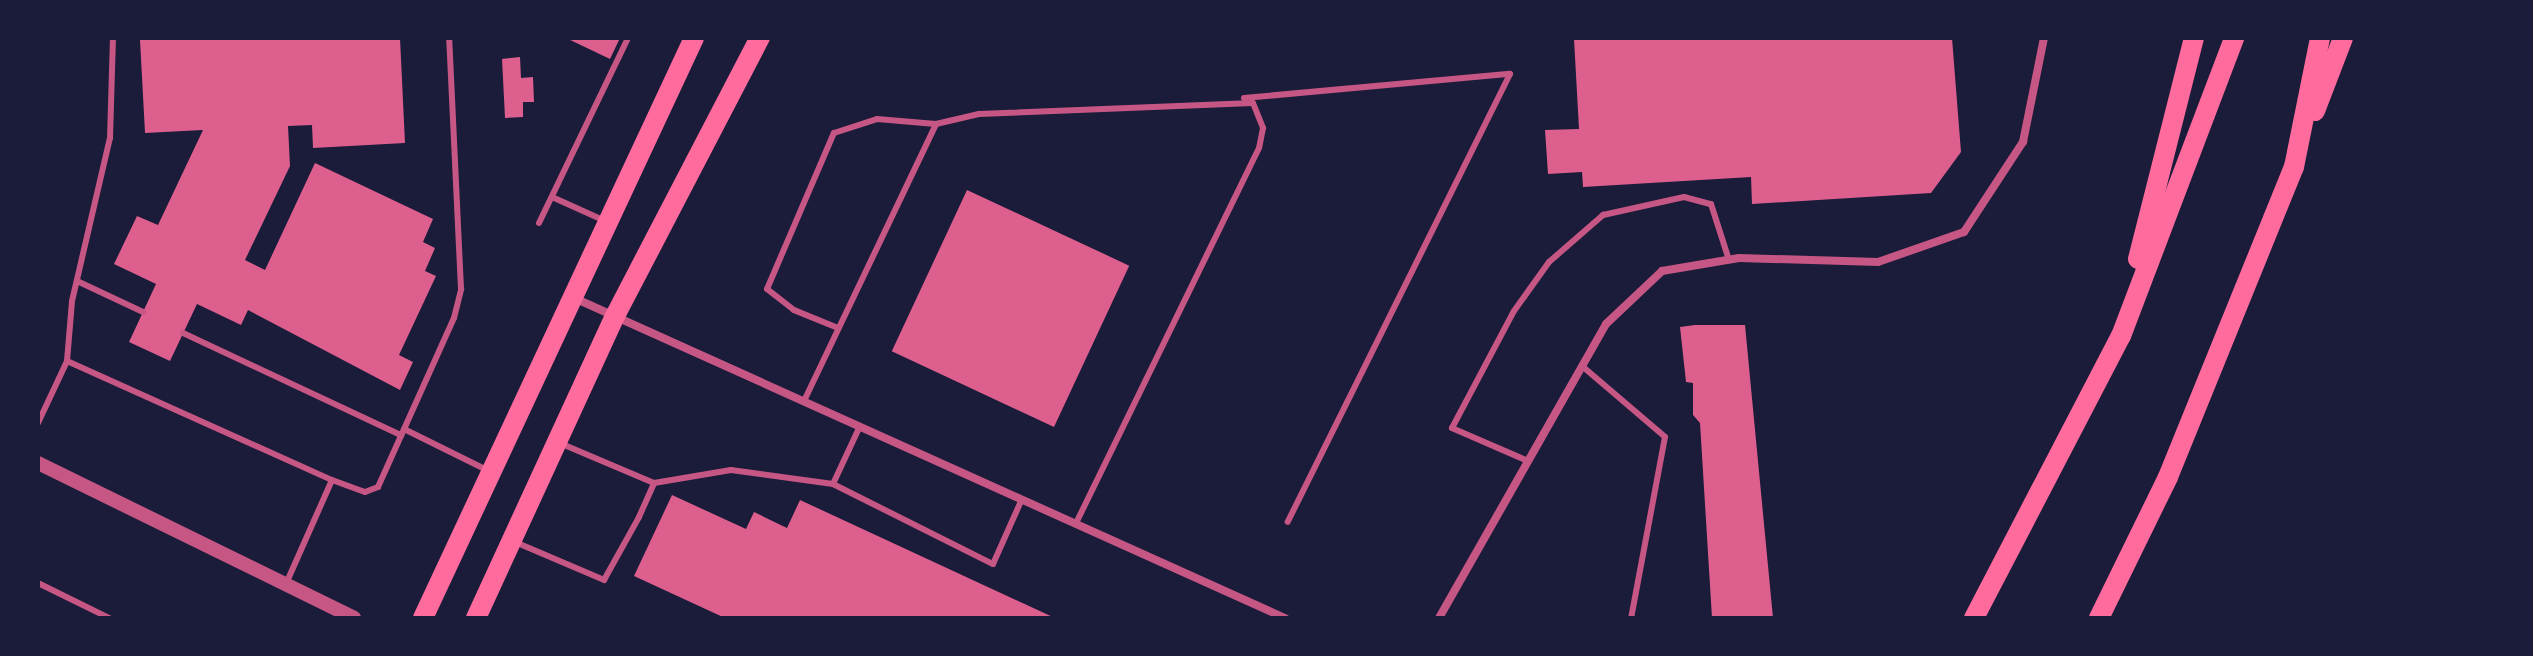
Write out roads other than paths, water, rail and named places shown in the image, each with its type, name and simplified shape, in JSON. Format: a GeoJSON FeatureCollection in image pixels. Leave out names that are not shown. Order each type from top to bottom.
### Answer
{"type":"FeatureCollection","features":[{"type":"Feature","properties":{"kind":"main road"},"geometry":{"type":"LineString","coordinates":[[423,618],[694,38]]}},
{"type":"Feature","properties":{"kind":"main road"},"geometry":{"type":"LineString","coordinates":[[476,618],[615,316],[760,38]]}},
{"type":"Feature","properties":{"kind":"main road"},"geometry":{"type":"LineString","coordinates":[[2121,336],[2194,38]]}},
{"type":"Feature","properties":{"kind":"main road"},"geometry":{"type":"LineString","coordinates":[[1974,618],[2121,336],[2234,38]]}},
{"type":"Feature","properties":{"kind":"main road"},"geometry":{"type":"LineString","coordinates":[[2294,167],[2320,38]]}},
{"type":"Feature","properties":{"kind":"main road"},"geometry":{"type":"LineString","coordinates":[[2099,618],[2168,477],[2343,38]]}},
{"type":"Feature","properties":{"kind":"street"},"geometry":{"type":"LineString","coordinates":[[1439,618],[1606,324],[1662,271],[1729,260],[1878,262],[1964,232],[2023,142],[2044,38]]}},
{"type":"Feature","properties":{"kind":"street"},"geometry":{"type":"LineString","coordinates":[[572,297],[1285,618]]}},
{"type":"Feature","properties":{"kind":"street"},"geometry":{"type":"LineString","coordinates":[[38,463],[354,618]]}},
{"type":"Feature","properties":{"kind":"lane"},"geometry":{"type":"LineString","coordinates":[[38,423],[67,361],[77,281],[110,138],[113,38]]}},
{"type":"Feature","properties":{"kind":"lane"},"geometry":{"type":"LineString","coordinates":[[67,361],[332,480],[372,492],[403,432],[461,289],[449,38]]}},
{"type":"Feature","properties":{"kind":"lane"},"geometry":{"type":"LineString","coordinates":[[539,223],[628,38]]}},
{"type":"Feature","properties":{"kind":"lane"},"geometry":{"type":"LineString","coordinates":[[838,328],[794,310],[767,289],[834,133],[877,119],[936,124],[979,114],[1238,99],[1510,74],[1288,522]]}},
{"type":"Feature","properties":{"kind":"lane"},"geometry":{"type":"LineString","coordinates":[[1076,524],[1259,148],[1261,112],[1238,99]]}},
{"type":"Feature","properties":{"kind":"lane"},"geometry":{"type":"LineString","coordinates":[[804,401],[936,124]]}},
{"type":"Feature","properties":{"kind":"lane"},"geometry":{"type":"LineString","coordinates":[[552,197],[607,222]]}},
{"type":"Feature","properties":{"kind":"lane"},"geometry":{"type":"LineString","coordinates":[[1528,461],[1452,428],[1514,311],[1549,262],[1603,215],[1684,197],[1711,204],[1729,260]]}},
{"type":"Feature","properties":{"kind":"lane"},"geometry":{"type":"LineString","coordinates":[[77,281],[143,312]]}},
{"type":"Feature","properties":{"kind":"lane"},"geometry":{"type":"LineString","coordinates":[[183,333],[491,472]]}},
{"type":"Feature","properties":{"kind":"lane"},"geometry":{"type":"LineString","coordinates":[[1582,366],[1665,437],[1631,618]]}},
{"type":"Feature","properties":{"kind":"lane"},"geometry":{"type":"LineString","coordinates":[[833,484],[860,426]]}},
{"type":"Feature","properties":{"kind":"lane"},"geometry":{"type":"LineString","coordinates":[[557,441],[654,483],[731,470],[833,484],[993,564],[1022,499]]}},
{"type":"Feature","properties":{"kind":"lane"},"geometry":{"type":"LineString","coordinates":[[286,584],[332,480]]}},
{"type":"Feature","properties":{"kind":"lane"},"geometry":{"type":"LineString","coordinates":[[512,540],[604,580],[654,483]]}},
{"type":"Feature","properties":{"kind":"lane"},"geometry":{"type":"LineString","coordinates":[[38,583],[109,618]]}}]}
